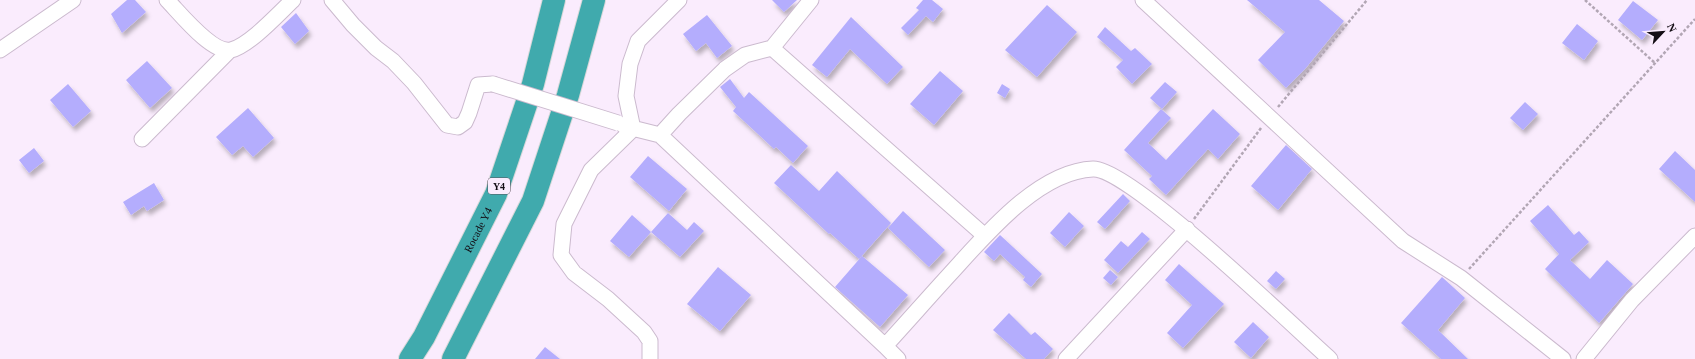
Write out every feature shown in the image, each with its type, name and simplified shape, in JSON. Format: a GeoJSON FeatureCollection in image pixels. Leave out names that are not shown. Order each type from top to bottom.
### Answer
{"type":"FeatureCollection","features":[{"type":"Feature","properties":{"kind":"highway","name":"Rocade Y4"},"geometry":{"type":"LineString","coordinates":[[410,359],[424,337],[496,194],[533,84],[554,0]]}},
{"type":"Feature","properties":{"kind":"highway"},"geometry":{"type":"LineString","coordinates":[[453,359],[533,201],[568,95],[594,0]]}},
{"type":"Feature","properties":{"kind":"street"},"geometry":{"type":"LineString","coordinates":[[0,50],[73,0]]}},
{"type":"Feature","properties":{"kind":"street"},"geometry":{"type":"LineString","coordinates":[[167,0],[206,40],[220,48],[230,50]]}},
{"type":"Feature","properties":{"kind":"street"},"geometry":{"type":"LineString","coordinates":[[142,139],[230,50],[251,38],[293,0]]}},
{"type":"Feature","properties":{"kind":"street"},"geometry":{"type":"LineString","coordinates":[[332,0],[352,25],[376,48],[393,61],[414,83],[447,125],[458,128],[465,122],[478,85],[493,84],[633,129],[660,135],[898,359]]}},
{"type":"Feature","properties":{"kind":"street"},"geometry":{"type":"LineString","coordinates":[[633,129],[626,96],[630,64],[638,41],[679,0]]}},
{"type":"Feature","properties":{"kind":"street"},"geometry":{"type":"LineString","coordinates":[[660,135],[725,69],[745,55],[772,48],[811,0]]}},
{"type":"Feature","properties":{"kind":"street"},"geometry":{"type":"LineString","coordinates":[[1143,0],[1403,241],[1461,278],[1562,359]]}},
{"type":"Feature","properties":{"kind":"street"},"geometry":{"type":"LineString","coordinates":[[772,48],[985,236]]}},
{"type":"Feature","properties":{"kind":"street"},"geometry":{"type":"LineString","coordinates":[[633,129],[591,170],[564,224],[561,255],[574,273],[608,299],[644,332],[650,341],[650,359]]}},
{"type":"Feature","properties":{"kind":"street"},"geometry":{"type":"LineString","coordinates":[[885,346],[985,236],[1017,204],[1038,189],[1074,173],[1094,168],[1108,173],[1133,188],[1186,229],[1330,359]]}},
{"type":"Feature","properties":{"kind":"street"},"geometry":{"type":"LineString","coordinates":[[1066,359],[1186,229]]}},
{"type":"Feature","properties":{"kind":"street"},"geometry":{"type":"LineString","coordinates":[[1584,359],[1632,300],[1695,236]]}},
{"type":"Feature","properties":{"kind":"path"},"geometry":{"type":"LineString","coordinates":[[1585,0],[1655,63]]}},
{"type":"Feature","properties":{"kind":"path"},"geometry":{"type":"LineString","coordinates":[[1461,278],[1695,19]]}},
{"type":"Feature","properties":{"kind":"building"},"geometry":{"type":"Polygon","coordinates":[[[127,0],[135,0],[146,12],[122,33],[111,14],[127,0]]]}},
{"type":"Feature","properties":{"kind":"building"},"geometry":{"type":"Polygon","coordinates":[[[772,0],[797,0],[784,12],[772,0]]]}},
{"type":"Feature","properties":{"kind":"building"},"geometry":{"type":"Polygon","coordinates":[[[923,0],[932,0],[943,9],[933,22],[926,16],[908,35],[901,28],[919,10],[916,8],[923,0]]]}},
{"type":"Feature","properties":{"kind":"building"},"geometry":{"type":"Polygon","coordinates":[[[1247,0],[1319,0],[1344,21],[1305,69],[1286,88],[1258,60],[1285,32],[1247,0]]]}},
{"type":"Feature","properties":{"kind":"building"},"geometry":{"type":"Polygon","coordinates":[[[1633,1],[1658,20],[1642,40],[1618,20],[1633,1]]]}},
{"type":"Feature","properties":{"kind":"building"},"geometry":{"type":"Polygon","coordinates":[[[1047,5],[1077,32],[1037,77],[1005,50],[1047,5]]]}},
{"type":"Feature","properties":{"kind":"building"},"geometry":{"type":"Polygon","coordinates":[[[296,13],[309,31],[295,44],[281,27],[296,13]]]}},
{"type":"Feature","properties":{"kind":"building"},"geometry":{"type":"Polygon","coordinates":[[[707,15],[732,46],[717,58],[706,43],[696,51],[683,34],[707,15]]]}},
{"type":"Feature","properties":{"kind":"building"},"geometry":{"type":"Polygon","coordinates":[[[851,17],[903,67],[887,84],[850,49],[827,77],[812,65],[851,17]]]}},
{"type":"Feature","properties":{"kind":"building"},"geometry":{"type":"Polygon","coordinates":[[[1577,24],[1598,41],[1584,60],[1562,43],[1577,24]]]}},
{"type":"Feature","properties":{"kind":"building"},"geometry":{"type":"Polygon","coordinates":[[[1105,27],[1131,51],[1135,48],[1152,64],[1132,84],[1116,67],[1123,60],[1097,37],[1105,27]]]}},
{"type":"Feature","properties":{"kind":"building"},"geometry":{"type":"Polygon","coordinates":[[[147,61],[172,88],[150,108],[126,80],[147,61]]]}},
{"type":"Feature","properties":{"kind":"building"},"geometry":{"type":"Polygon","coordinates":[[[940,71],[963,91],[934,125],[910,104],[940,71]]]}},
{"type":"Feature","properties":{"kind":"building"},"geometry":{"type":"Polygon","coordinates":[[[730,79],[744,98],[749,92],[808,146],[793,163],[776,147],[774,149],[733,111],[736,107],[720,87],[730,79]]]}},
{"type":"Feature","properties":{"kind":"building"},"geometry":{"type":"Polygon","coordinates":[[[1165,82],[1177,92],[1162,109],[1150,98],[1165,82]]]}},
{"type":"Feature","properties":{"kind":"building"},"geometry":{"type":"Polygon","coordinates":[[[68,84],[91,111],[73,127],[50,100],[68,84]]]}},
{"type":"Feature","properties":{"kind":"building"},"geometry":{"type":"Polygon","coordinates":[[[1002,84],[1010,89],[1005,98],[997,93],[1002,84]]]}},
{"type":"Feature","properties":{"kind":"building"},"geometry":{"type":"Polygon","coordinates":[[[1525,102],[1538,114],[1523,130],[1510,118],[1525,102]]]}},
{"type":"Feature","properties":{"kind":"building"},"geometry":{"type":"Polygon","coordinates":[[[248,108],[274,138],[253,157],[243,146],[232,155],[216,137],[248,108]]]}},
{"type":"Feature","properties":{"kind":"building"},"geometry":{"type":"Polygon","coordinates":[[[1161,109],[1171,118],[1148,143],[1166,160],[1213,109],[1240,134],[1218,159],[1208,149],[1166,195],[1149,179],[1152,176],[1124,150],[1161,109]]]}},
{"type":"Feature","properties":{"kind":"building"},"geometry":{"type":"Polygon","coordinates":[[[1286,145],[1312,169],[1278,210],[1251,186],[1286,145]]]}},
{"type":"Feature","properties":{"kind":"building"},"geometry":{"type":"Polygon","coordinates":[[[34,148],[44,161],[29,173],[19,160],[34,148]]]}},
{"type":"Feature","properties":{"kind":"building"},"geometry":{"type":"Polygon","coordinates":[[[1675,151],[1695,170],[1695,202],[1659,169],[1675,151]]]}},
{"type":"Feature","properties":{"kind":"building"},"geometry":{"type":"Polygon","coordinates":[[[648,156],[687,189],[669,211],[630,177],[648,156]]]}},
{"type":"Feature","properties":{"kind":"building"},"geometry":{"type":"Polygon","coordinates":[[[791,165],[819,191],[837,171],[891,223],[859,259],[830,233],[829,234],[774,183],[791,165]]]}},
{"type":"Feature","properties":{"kind":"building"},"geometry":{"type":"Polygon","coordinates":[[[154,183],[164,200],[147,211],[144,206],[131,215],[123,202],[154,183]]]}},
{"type":"Feature","properties":{"kind":"building"},"geometry":{"type":"Polygon","coordinates":[[[1123,194],[1130,201],[1105,229],[1097,222],[1123,194]]]}},
{"type":"Feature","properties":{"kind":"building"},"geometry":{"type":"Polygon","coordinates":[[[1548,205],[1574,235],[1579,231],[1589,242],[1570,260],[1590,279],[1607,260],[1633,284],[1599,323],[1545,269],[1559,254],[1530,221],[1548,205]]]}},
{"type":"Feature","properties":{"kind":"building"},"geometry":{"type":"Polygon","coordinates":[[[903,211],[945,250],[929,267],[888,228],[903,211]]]}},
{"type":"Feature","properties":{"kind":"building"},"geometry":{"type":"Polygon","coordinates":[[[1069,212],[1084,226],[1065,247],[1050,233],[1069,212]]]}},
{"type":"Feature","properties":{"kind":"building"},"geometry":{"type":"Polygon","coordinates":[[[668,213],[687,230],[694,222],[704,231],[680,257],[651,232],[668,213]]]}},
{"type":"Feature","properties":{"kind":"building"},"geometry":{"type":"Polygon","coordinates":[[[632,215],[651,232],[629,257],[610,241],[632,215]]]}},
{"type":"Feature","properties":{"kind":"building"},"geometry":{"type":"Polygon","coordinates":[[[1142,232],[1150,239],[1118,273],[1104,260],[1121,241],[1128,247],[1142,232]]]}},
{"type":"Feature","properties":{"kind":"building"},"geometry":{"type":"Polygon","coordinates":[[[1000,235],[1042,274],[1031,287],[1023,280],[1025,277],[1000,254],[994,261],[984,252],[1000,235]]]}},
{"type":"Feature","properties":{"kind":"building"},"geometry":{"type":"Polygon","coordinates":[[[862,256],[908,295],[880,327],[835,287],[862,256]]]}},
{"type":"Feature","properties":{"kind":"building"},"geometry":{"type":"Polygon","coordinates":[[[1179,264],[1224,304],[1183,348],[1167,333],[1192,305],[1165,280],[1179,264]]]}},
{"type":"Feature","properties":{"kind":"building"},"geometry":{"type":"Polygon","coordinates":[[[718,267],[751,295],[720,331],[687,304],[718,267]]]}},
{"type":"Feature","properties":{"kind":"building"},"geometry":{"type":"Polygon","coordinates":[[[1110,270],[1118,277],[1111,285],[1103,278],[1110,270]]]}},
{"type":"Feature","properties":{"kind":"building"},"geometry":{"type":"Polygon","coordinates":[[[1276,271],[1285,279],[1276,289],[1267,281],[1276,271]]]}},
{"type":"Feature","properties":{"kind":"building"},"geometry":{"type":"Polygon","coordinates":[[[1442,277],[1465,298],[1438,330],[1468,359],[1441,359],[1401,323],[1442,277]]]}},
{"type":"Feature","properties":{"kind":"building"},"geometry":{"type":"Polygon","coordinates":[[[1009,313],[1031,335],[1035,332],[1053,349],[1044,359],[1026,359],[993,330],[1009,313]]]}},
{"type":"Feature","properties":{"kind":"building"},"geometry":{"type":"Polygon","coordinates":[[[1253,322],[1269,337],[1251,358],[1234,342],[1253,322]]]}},
{"type":"Feature","properties":{"kind":"building"},"geometry":{"type":"Polygon","coordinates":[[[545,347],[560,359],[535,359],[545,347]]]}}]}
